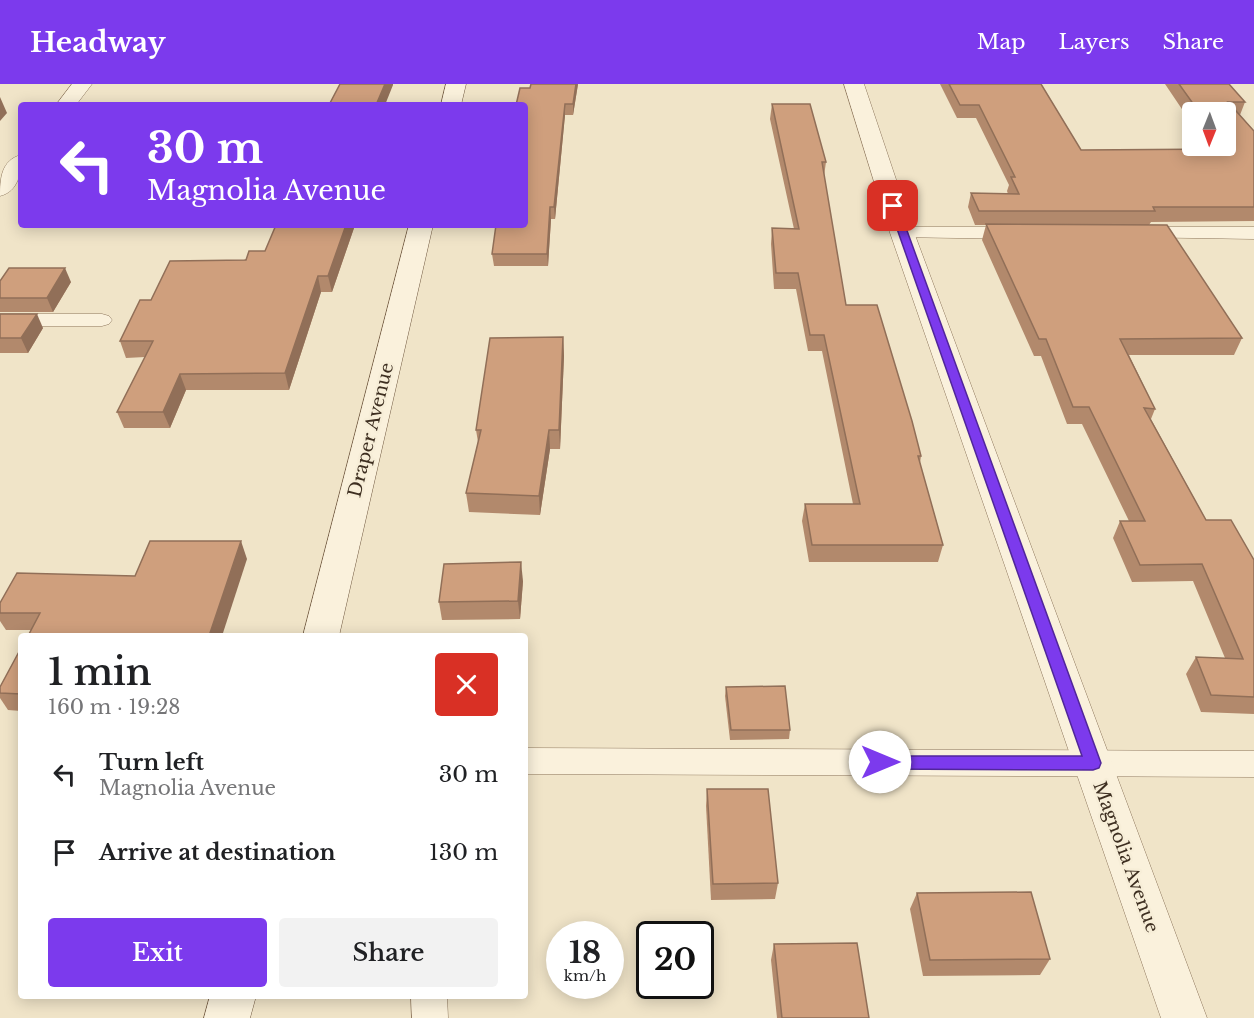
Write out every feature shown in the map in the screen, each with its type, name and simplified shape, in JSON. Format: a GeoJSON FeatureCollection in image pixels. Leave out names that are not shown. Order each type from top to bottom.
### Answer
{"type":"FeatureCollection","features":[{"type":"Feature","properties":{"kind":"street"},"geometry":{"type":"LineString","coordinates":[[68,102],[82,84]]}},
{"type":"Feature","properties":{"kind":"street"},"geometry":{"type":"LineString","coordinates":[[452,102],[456,84]]}},
{"type":"Feature","properties":{"kind":"street","name":"Magnolia Avenue"},"geometry":{"type":"LineString","coordinates":[[854,84],[902,233],[1184,1018]]}},
{"type":"Feature","properties":{"kind":"street"},"geometry":{"type":"LineString","coordinates":[[0,189],[18,166]]}},
{"type":"Feature","properties":{"kind":"street","name":"Draper Avenue"},"geometry":{"type":"LineString","coordinates":[[322,633],[420,228]]}},
{"type":"Feature","properties":{"kind":"street"},"geometry":{"type":"LineString","coordinates":[[227,1018],[232,999]]}},
{"type":"Feature","properties":{"kind":"lane"},"geometry":{"type":"LineString","coordinates":[[902,233],[1031,233]]}},
{"type":"Feature","properties":{"kind":"lane"},"geometry":{"type":"LineString","coordinates":[[1113,233],[1254,233]]}},
{"type":"Feature","properties":{"kind":"lane"},"geometry":{"type":"LineString","coordinates":[[0,320],[102,320]]}},
{"type":"Feature","properties":{"kind":"lane"},"geometry":{"type":"LineString","coordinates":[[528,761],[1254,764]]}},
{"type":"Feature","properties":{"kind":"lane"},"geometry":{"type":"LineString","coordinates":[[429,999],[430,1018]]}},
{"type":"Feature","properties":{"kind":"building"},"geometry":{"type":"Polygon","coordinates":[[[340,84],[385,84],[377,102],[331,102],[340,84]]]}},
{"type":"Feature","properties":{"kind":"building"},"geometry":{"type":"Polygon","coordinates":[[[531,84],[576,84],[573,104],[565,104],[554,207],[550,207],[547,254],[492,254],[496,228],[528,228],[528,102],[517,102],[520,88],[530,88],[531,84]]]}},
{"type":"Feature","properties":{"kind":"building"},"geometry":{"type":"Polygon","coordinates":[[[949,84],[1041,84],[1081,150],[1182,149],[1182,156],[1236,156],[1236,111],[1254,131],[1254,207],[1153,207],[1155,211],[979,211],[971,193],[1019,194],[1011,177],[1015,177],[979,105],[960,105],[949,84]]]}},
{"type":"Feature","properties":{"kind":"building"},"geometry":{"type":"Polygon","coordinates":[[[1179,84],[1229,84],[1245,102],[1192,102],[1179,84]]]}},
{"type":"Feature","properties":{"kind":"building"},"geometry":{"type":"Polygon","coordinates":[[[772,104],[810,104],[826,162],[822,162],[846,305],[877,305],[912,421],[921,456],[918,456],[943,545],[812,545],[805,504],[860,504],[824,335],[810,335],[798,273],[776,273],[772,228],[799,229],[772,104]]]}},
{"type":"Feature","properties":{"kind":"building"},"geometry":{"type":"Polygon","coordinates":[[[986,224],[1167,225],[1242,338],[1120,339],[1155,409],[1144,408],[1206,520],[1231,520],[1254,560],[1254,697],[1211,695],[1196,657],[1243,659],[1202,564],[1140,565],[1120,521],[1145,521],[1089,407],[1073,407],[1046,339],[1039,339],[986,224]]]}},
{"type":"Feature","properties":{"kind":"building"},"geometry":{"type":"Polygon","coordinates":[[[275,228],[345,228],[328,276],[318,276],[285,373],[180,374],[163,412],[117,412],[153,341],[120,341],[140,300],[151,300],[170,261],[246,260],[249,251],[265,251],[275,228]]]}},
{"type":"Feature","properties":{"kind":"building"},"geometry":{"type":"Polygon","coordinates":[[[9,268],[65,268],[47,298],[0,298],[0,281],[9,268]]]}},
{"type":"Feature","properties":{"kind":"building"},"geometry":{"type":"Polygon","coordinates":[[[0,314],[37,314],[21,338],[0,338],[0,314]]]}},
{"type":"Feature","properties":{"kind":"building"},"geometry":{"type":"Polygon","coordinates":[[[563,337],[559,430],[549,430],[539,496],[466,493],[481,430],[476,430],[490,338],[563,337]]]}},
{"type":"Feature","properties":{"kind":"building"},"geometry":{"type":"Polygon","coordinates":[[[150,541],[241,541],[210,633],[30,633],[40,613],[0,613],[0,603],[17,573],[135,576],[150,541]]]}},
{"type":"Feature","properties":{"kind":"building"},"geometry":{"type":"Polygon","coordinates":[[[521,562],[518,601],[439,602],[444,564],[521,562]]]}},
{"type":"Feature","properties":{"kind":"building"},"geometry":{"type":"Polygon","coordinates":[[[18,654],[18,694],[0,693],[0,687],[18,654]]]}},
{"type":"Feature","properties":{"kind":"building"},"geometry":{"type":"Polygon","coordinates":[[[785,686],[790,730],[731,730],[726,687],[785,686]]]}},
{"type":"Feature","properties":{"kind":"building"},"geometry":{"type":"Polygon","coordinates":[[[707,789],[768,789],[778,883],[713,884],[707,789]]]}},
{"type":"Feature","properties":{"kind":"building"},"geometry":{"type":"Polygon","coordinates":[[[1031,892],[1050,959],[930,960],[917,893],[1031,892]]]}},
{"type":"Feature","properties":{"kind":"building"},"geometry":{"type":"Polygon","coordinates":[[[857,943],[869,1018],[782,1018],[774,944],[857,943]]]}},
{"type":"Feature","properties":{"kind":"route"},"geometry":{"type":"LineString","coordinates":[[880,762],[1093,763],[893,206]]}}]}
